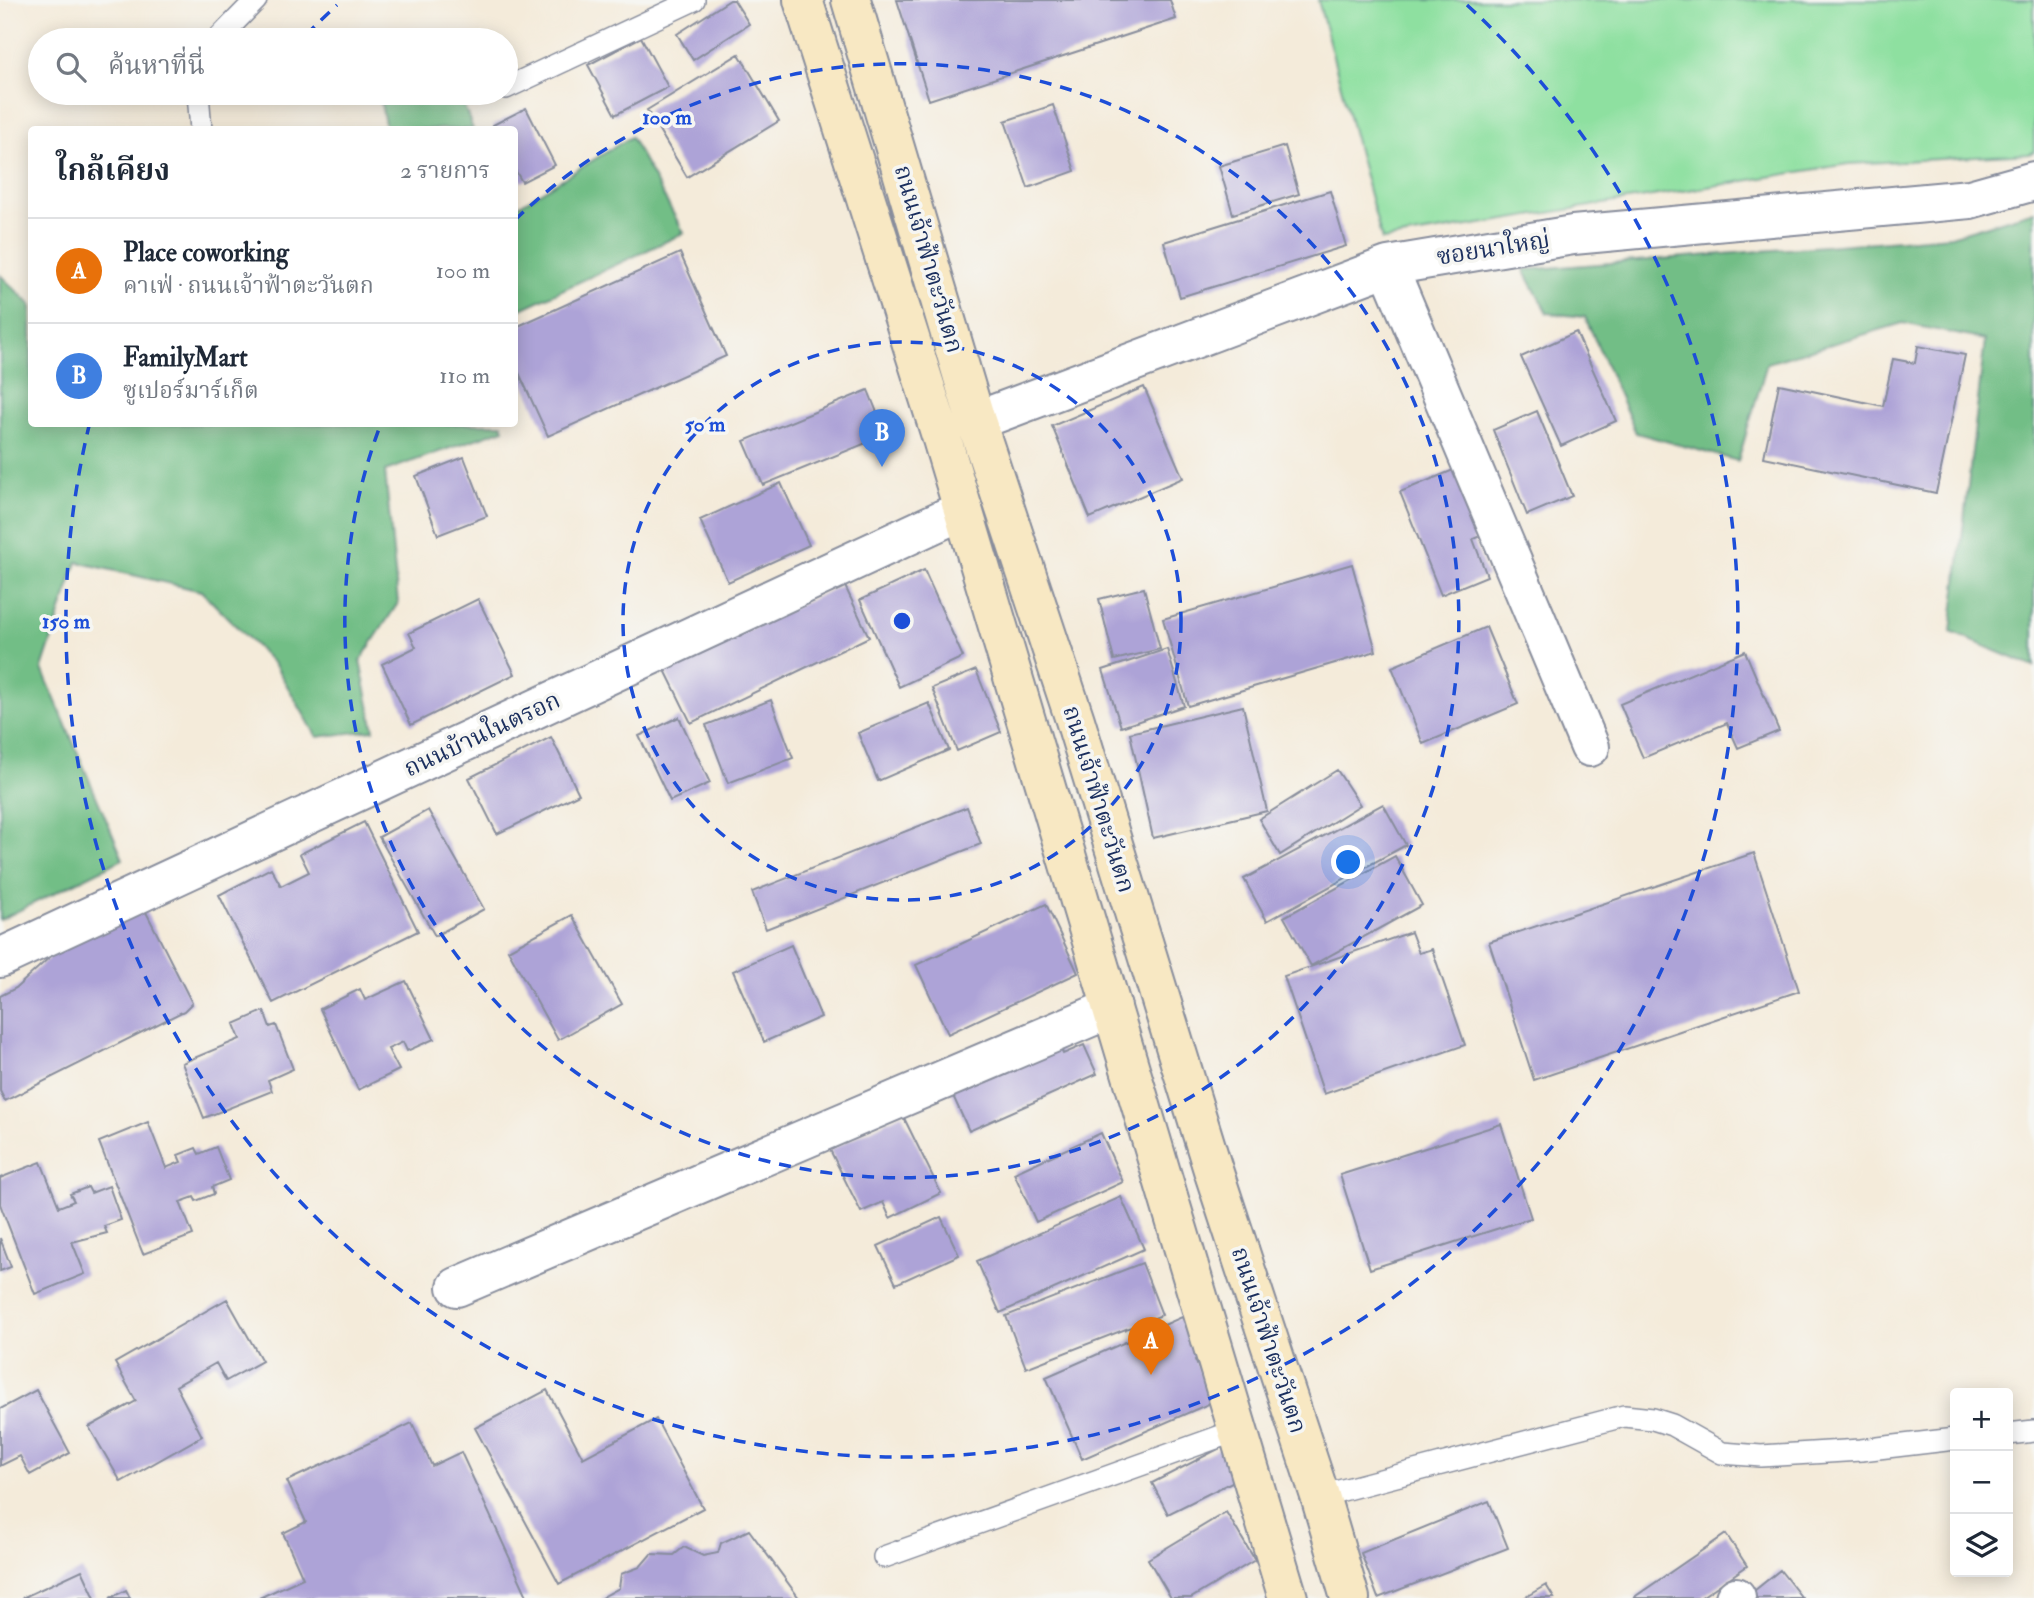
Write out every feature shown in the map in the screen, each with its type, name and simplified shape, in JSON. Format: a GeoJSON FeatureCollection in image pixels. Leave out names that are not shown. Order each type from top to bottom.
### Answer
{"type":"FeatureCollection","features":[{"type":"Feature","properties":{"kind":"main road","name":"ถนนเจ้าฟ้าตะวันตก"},"geometry":{"type":"LineString","coordinates":[[803,0],[963,509],[1288,1598]]}},
{"type":"Feature","properties":{"kind":"main road","name":"ถนนเจ้าฟ้าตะวันตก"},"geometry":{"type":"LineString","coordinates":[[851,0],[976,421],[1075,720],[1210,1159],[1320,1496],[1350,1598]]}},
{"type":"Feature","properties":{"kind":"street","name":"ซอยนาใหญ่"},"geometry":{"type":"LineString","coordinates":[[976,421],[1388,266],[1573,235],[1970,198],[2034,181]]}},
{"type":"Feature","properties":{"kind":"street"},"geometry":{"type":"LineString","coordinates":[[1388,266],[1590,747]]}},
{"type":"Feature","properties":{"kind":"street","name":"ถนนบ้านในตรอก"},"geometry":{"type":"LineString","coordinates":[[0,958],[963,509]]}},
{"type":"Feature","properties":{"kind":"street"},"geometry":{"type":"LineString","coordinates":[[457,1287],[1112,1008]]}},
{"type":"Feature","properties":{"kind":"lane"},"geometry":{"type":"LineString","coordinates":[[229,28],[256,0]]}},
{"type":"Feature","properties":{"kind":"lane"},"geometry":{"type":"LineString","coordinates":[[518,82],[694,0]]}},
{"type":"Feature","properties":{"kind":"lane"},"geometry":{"type":"LineString","coordinates":[[199,105],[201,126]]}},
{"type":"Feature","properties":{"kind":"lane"},"geometry":{"type":"LineString","coordinates":[[1320,1496],[1624,1416],[1653,1419],[1672,1425],[1722,1453],[1761,1456],[1861,1450],[1950,1441]]}},
{"type":"Feature","properties":{"kind":"lane"},"geometry":{"type":"LineString","coordinates":[[884,1557],[1238,1430]]}},
{"type":"Feature","properties":{"kind":"lane"},"geometry":{"type":"LineString","coordinates":[[2013,1432],[2034,1430]]}},
{"type":"Feature","properties":{"kind":"green space"},"geometry":{"type":"Polygon","coordinates":[[[1318,0],[2034,0],[2034,151],[2030,154],[1848,164],[1382,240],[1318,0]]]}},
{"type":"Feature","properties":{"kind":"green space"},"geometry":{"type":"Polygon","coordinates":[[[381,105],[464,105],[472,126],[385,126],[381,105]]]}},
{"type":"Feature","properties":{"kind":"green space"},"geometry":{"type":"Polygon","coordinates":[[[631,137],[684,233],[518,311],[518,206],[631,137]]]}},
{"type":"Feature","properties":{"kind":"green space"},"geometry":{"type":"Polygon","coordinates":[[[2034,211],[2034,667],[1951,632],[1985,340],[1903,323],[1767,363],[1738,461],[1636,433],[1585,317],[1547,313],[1524,270],[1951,236],[2034,211]]]}},
{"type":"Feature","properties":{"kind":"green space"},"geometry":{"type":"Polygon","coordinates":[[[0,275],[28,302],[28,427],[503,427],[504,429],[385,471],[398,603],[360,661],[374,730],[317,737],[275,665],[201,591],[77,562],[42,669],[123,859],[0,920],[0,275]]]}},
{"type":"Feature","properties":{"kind":"building"},"geometry":{"type":"Polygon","coordinates":[[[734,0],[749,24],[693,60],[677,34],[734,0]]]}},
{"type":"Feature","properties":{"kind":"building"},"geometry":{"type":"Polygon","coordinates":[[[897,0],[1170,0],[1176,19],[929,100],[897,0]]]}},
{"type":"Feature","properties":{"kind":"building"},"geometry":{"type":"Polygon","coordinates":[[[641,37],[668,87],[615,115],[588,65],[641,37]]]}},
{"type":"Feature","properties":{"kind":"building"},"geometry":{"type":"Polygon","coordinates":[[[739,54],[779,121],[687,177],[647,110],[739,54]]]}},
{"type":"Feature","properties":{"kind":"building"},"geometry":{"type":"Polygon","coordinates":[[[1053,105],[1075,171],[1028,188],[1005,121],[1053,105]]]}},
{"type":"Feature","properties":{"kind":"building"},"geometry":{"type":"Polygon","coordinates":[[[526,108],[555,165],[522,182],[518,175],[518,126],[493,125],[526,108]]]}},
{"type":"Feature","properties":{"kind":"building"},"geometry":{"type":"Polygon","coordinates":[[[1285,146],[1299,194],[1233,214],[1219,166],[1285,146]]]}},
{"type":"Feature","properties":{"kind":"building"},"geometry":{"type":"Polygon","coordinates":[[[1330,191],[1346,246],[1180,297],[1164,242],[1330,191]]]}},
{"type":"Feature","properties":{"kind":"building"},"geometry":{"type":"Polygon","coordinates":[[[680,253],[726,356],[548,436],[518,371],[518,326],[680,253]]]}},
{"type":"Feature","properties":{"kind":"building"},"geometry":{"type":"Polygon","coordinates":[[[1576,332],[1616,421],[1561,446],[1521,357],[1576,332]]]}},
{"type":"Feature","properties":{"kind":"building"},"geometry":{"type":"Polygon","coordinates":[[[1918,346],[1965,355],[1936,493],[1764,457],[1779,384],[1883,406],[1893,359],[1915,363],[1918,346]]]}},
{"type":"Feature","properties":{"kind":"building"},"geometry":{"type":"Polygon","coordinates":[[[1144,387],[1183,478],[1090,518],[1052,426],[1144,387]]]}},
{"type":"Feature","properties":{"kind":"building"},"geometry":{"type":"Polygon","coordinates":[[[868,390],[886,435],[763,485],[744,441],[868,390]]]}},
{"type":"Feature","properties":{"kind":"building"},"geometry":{"type":"Polygon","coordinates":[[[1537,411],[1572,496],[1527,515],[1493,430],[1537,411]]]}},
{"type":"Feature","properties":{"kind":"building"},"geometry":{"type":"Polygon","coordinates":[[[464,457],[487,516],[438,535],[416,476],[464,457]]]}},
{"type":"Feature","properties":{"kind":"building"},"geometry":{"type":"Polygon","coordinates":[[[1463,466],[1490,532],[1473,539],[1487,576],[1441,595],[1400,492],[1463,466]]]}},
{"type":"Feature","properties":{"kind":"building"},"geometry":{"type":"Polygon","coordinates":[[[781,483],[809,545],[728,582],[700,520],[781,483]]]}},
{"type":"Feature","properties":{"kind":"building"},"geometry":{"type":"Polygon","coordinates":[[[1352,564],[1376,651],[1188,706],[1163,619],[1352,564]]]}},
{"type":"Feature","properties":{"kind":"building"},"geometry":{"type":"Polygon","coordinates":[[[924,570],[963,657],[899,687],[860,600],[924,570]]]}},
{"type":"Feature","properties":{"kind":"building"},"geometry":{"type":"Polygon","coordinates":[[[844,584],[869,637],[691,723],[665,670],[844,584]]]}},
{"type":"Feature","properties":{"kind":"building"},"geometry":{"type":"Polygon","coordinates":[[[1144,588],[1160,649],[1114,660],[1099,599],[1144,588]]]}},
{"type":"Feature","properties":{"kind":"building"},"geometry":{"type":"Polygon","coordinates":[[[478,599],[515,674],[411,725],[382,664],[416,647],[409,633],[478,599]]]}},
{"type":"Feature","properties":{"kind":"building"},"geometry":{"type":"Polygon","coordinates":[[[1486,627],[1518,704],[1423,744],[1392,667],[1486,627]]]}},
{"type":"Feature","properties":{"kind":"building"},"geometry":{"type":"Polygon","coordinates":[[[1167,649],[1184,706],[1121,727],[1103,670],[1167,649]]]}},
{"type":"Feature","properties":{"kind":"building"},"geometry":{"type":"Polygon","coordinates":[[[1745,651],[1779,731],[1738,748],[1727,723],[1643,758],[1620,704],[1745,651]]]}},
{"type":"Feature","properties":{"kind":"building"},"geometry":{"type":"Polygon","coordinates":[[[976,670],[1001,732],[957,751],[932,688],[976,670]]]}},
{"type":"Feature","properties":{"kind":"building"},"geometry":{"type":"Polygon","coordinates":[[[771,700],[793,758],[728,783],[706,725],[771,700]]]}},
{"type":"Feature","properties":{"kind":"building"},"geometry":{"type":"Polygon","coordinates":[[[929,703],[949,750],[878,781],[858,733],[929,703]]]}},
{"type":"Feature","properties":{"kind":"building"},"geometry":{"type":"Polygon","coordinates":[[[1243,706],[1267,811],[1153,838],[1130,733],[1243,706]]]}},
{"type":"Feature","properties":{"kind":"building"},"geometry":{"type":"Polygon","coordinates":[[[679,717],[710,783],[670,801],[639,736],[679,717]]]}},
{"type":"Feature","properties":{"kind":"building"},"geometry":{"type":"Polygon","coordinates":[[[551,737],[579,794],[497,834],[469,778],[551,737]]]}},
{"type":"Feature","properties":{"kind":"building"},"geometry":{"type":"Polygon","coordinates":[[[1337,770],[1360,805],[1280,855],[1259,819],[1337,770]]]}},
{"type":"Feature","properties":{"kind":"building"},"geometry":{"type":"Polygon","coordinates":[[[1383,804],[1406,845],[1267,921],[1244,879],[1383,804]]]}},
{"type":"Feature","properties":{"kind":"building"},"geometry":{"type":"Polygon","coordinates":[[[967,807],[981,844],[766,929],[752,892],[967,807]]]}},
{"type":"Feature","properties":{"kind":"building"},"geometry":{"type":"Polygon","coordinates":[[[428,810],[484,909],[435,936],[379,837],[428,810]]]}},
{"type":"Feature","properties":{"kind":"building"},"geometry":{"type":"Polygon","coordinates":[[[364,822],[418,931],[273,1003],[219,895],[271,868],[281,886],[309,872],[300,854],[364,822]]]}},
{"type":"Feature","properties":{"kind":"building"},"geometry":{"type":"Polygon","coordinates":[[[1754,853],[1799,991],[1534,1080],[1489,942],[1754,853]]]}},
{"type":"Feature","properties":{"kind":"building"},"geometry":{"type":"Polygon","coordinates":[[[1395,856],[1422,905],[1311,966],[1284,917],[1395,856]]]}},
{"type":"Feature","properties":{"kind":"building"},"geometry":{"type":"Polygon","coordinates":[[[1046,904],[1078,973],[948,1034],[916,965],[1046,904]]]}},
{"type":"Feature","properties":{"kind":"building"},"geometry":{"type":"Polygon","coordinates":[[[144,908],[192,1003],[184,1011],[5,1101],[0,1091],[0,996],[16,988],[62,946],[144,908]]]}},
{"type":"Feature","properties":{"kind":"building"},"geometry":{"type":"Polygon","coordinates":[[[572,915],[622,1004],[558,1040],[508,950],[572,915]]]}},
{"type":"Feature","properties":{"kind":"building"},"geometry":{"type":"Polygon","coordinates":[[[1411,932],[1419,953],[1432,949],[1465,1045],[1324,1094],[1284,976],[1411,932]]]}},
{"type":"Feature","properties":{"kind":"building"},"geometry":{"type":"Polygon","coordinates":[[[791,945],[821,1017],[764,1042],[733,971],[791,945]]]}},
{"type":"Feature","properties":{"kind":"building"},"geometry":{"type":"Polygon","coordinates":[[[406,981],[434,1039],[407,1051],[403,1042],[388,1049],[399,1070],[358,1090],[320,1009],[360,989],[365,1000],[406,981]]]}},
{"type":"Feature","properties":{"kind":"building"},"geometry":{"type":"Polygon","coordinates":[[[264,1011],[270,1027],[276,1025],[293,1069],[268,1080],[272,1091],[204,1118],[182,1063],[240,1039],[234,1024],[264,1011]]]}},
{"type":"Feature","properties":{"kind":"building"},"geometry":{"type":"Polygon","coordinates":[[[1056,1039],[1063,1054],[1084,1045],[1097,1074],[969,1131],[949,1087],[1056,1039]]]}},
{"type":"Feature","properties":{"kind":"building"},"geometry":{"type":"Polygon","coordinates":[[[902,1114],[941,1193],[890,1218],[883,1202],[861,1212],[830,1150],[902,1114]]]}},
{"type":"Feature","properties":{"kind":"building"},"geometry":{"type":"Polygon","coordinates":[[[148,1122],[166,1168],[181,1162],[178,1155],[196,1148],[199,1154],[216,1147],[229,1180],[212,1187],[214,1194],[196,1201],[194,1197],[180,1202],[193,1235],[143,1254],[99,1142],[148,1122]]]}},
{"type":"Feature","properties":{"kind":"building"},"geometry":{"type":"Polygon","coordinates":[[[1501,1124],[1531,1218],[1370,1269],[1340,1175],[1501,1124]]]}},
{"type":"Feature","properties":{"kind":"building"},"geometry":{"type":"Polygon","coordinates":[[[1101,1133],[1123,1182],[1036,1222],[1014,1173],[1101,1133]]]}},
{"type":"Feature","properties":{"kind":"building"},"geometry":{"type":"Polygon","coordinates":[[[41,1162],[59,1207],[74,1201],[70,1194],[88,1187],[91,1193],[109,1186],[121,1220],[104,1226],[107,1233],[72,1242],[85,1274],[35,1294],[0,1204],[0,1178],[41,1162]]]}},
{"type":"Feature","properties":{"kind":"building"},"geometry":{"type":"Polygon","coordinates":[[[1121,1197],[1144,1249],[1000,1313],[977,1261],[1121,1197]]]}},
{"type":"Feature","properties":{"kind":"building"},"geometry":{"type":"Polygon","coordinates":[[[941,1217],[959,1255],[896,1284],[878,1246],[941,1217]]]}},
{"type":"Feature","properties":{"kind":"building"},"geometry":{"type":"Polygon","coordinates":[[[0,1238],[11,1267],[0,1271],[0,1238]]]}},
{"type":"Feature","properties":{"kind":"building"},"geometry":{"type":"Polygon","coordinates":[[[1142,1263],[1162,1315],[1026,1368],[1006,1316],[1142,1263]]]}},
{"type":"Feature","properties":{"kind":"building"},"geometry":{"type":"Polygon","coordinates":[[[227,1299],[262,1361],[226,1381],[216,1363],[176,1386],[202,1436],[121,1482],[89,1427],[136,1401],[115,1363],[227,1299]]]}},
{"type":"Feature","properties":{"kind":"building"},"geometry":{"type":"Polygon","coordinates":[[[1182,1317],[1200,1357],[1195,1360],[1213,1402],[1082,1459],[1046,1377],[1182,1317]]]}},
{"type":"Feature","properties":{"kind":"building"},"geometry":{"type":"Polygon","coordinates":[[[36,1390],[70,1453],[30,1475],[20,1456],[0,1466],[0,1409],[36,1390]]]}},
{"type":"Feature","properties":{"kind":"building"},"geometry":{"type":"Polygon","coordinates":[[[547,1390],[583,1458],[656,1419],[703,1508],[559,1584],[475,1428],[547,1390]]]}},
{"type":"Feature","properties":{"kind":"building"},"geometry":{"type":"Polygon","coordinates":[[[412,1423],[432,1466],[461,1452],[528,1598],[259,1598],[303,1578],[283,1533],[306,1522],[287,1481],[412,1423]]]}},
{"type":"Feature","properties":{"kind":"building"},"geometry":{"type":"Polygon","coordinates":[[[1224,1446],[1240,1478],[1168,1514],[1152,1483],[1224,1446]]]}},
{"type":"Feature","properties":{"kind":"building"},"geometry":{"type":"Polygon","coordinates":[[[1489,1501],[1508,1548],[1378,1598],[1361,1553],[1489,1501]]]}},
{"type":"Feature","properties":{"kind":"building"},"geometry":{"type":"Polygon","coordinates":[[[1226,1512],[1255,1560],[1191,1598],[1171,1598],[1148,1559],[1226,1512]]]}},
{"type":"Feature","properties":{"kind":"building"},"geometry":{"type":"Polygon","coordinates":[[[749,1530],[799,1598],[601,1598],[619,1588],[621,1574],[640,1567],[651,1554],[674,1555],[684,1547],[703,1556],[718,1553],[721,1543],[749,1530]]]}},
{"type":"Feature","properties":{"kind":"building"},"geometry":{"type":"Polygon","coordinates":[[[1726,1534],[1747,1566],[1700,1598],[1633,1598],[1726,1534]]]}},
{"type":"Feature","properties":{"kind":"building"},"geometry":{"type":"Polygon","coordinates":[[[82,1570],[95,1598],[22,1598],[82,1570]]]}},
{"type":"Feature","properties":{"kind":"building"},"geometry":{"type":"Polygon","coordinates":[[[1780,1570],[1802,1598],[1751,1598],[1749,1595],[1780,1570]]]}},
{"type":"Feature","properties":{"kind":"building"},"geometry":{"type":"Polygon","coordinates":[[[1546,1585],[1554,1598],[1524,1598],[1546,1585]]]}},
{"type":"Feature","properties":{"kind":"building"},"geometry":{"type":"Polygon","coordinates":[[[126,1590],[130,1598],[110,1598],[126,1590]]]}},
{"type":"Feature","properties":{"kind":"place","name":"FamilyMart"},"geometry":{"type":"Point","coordinates":[882,467]}},
{"type":"Feature","properties":{"kind":"place","name":"Place coworking"},"geometry":{"type":"Point","coordinates":[1151,1375]}}]}
